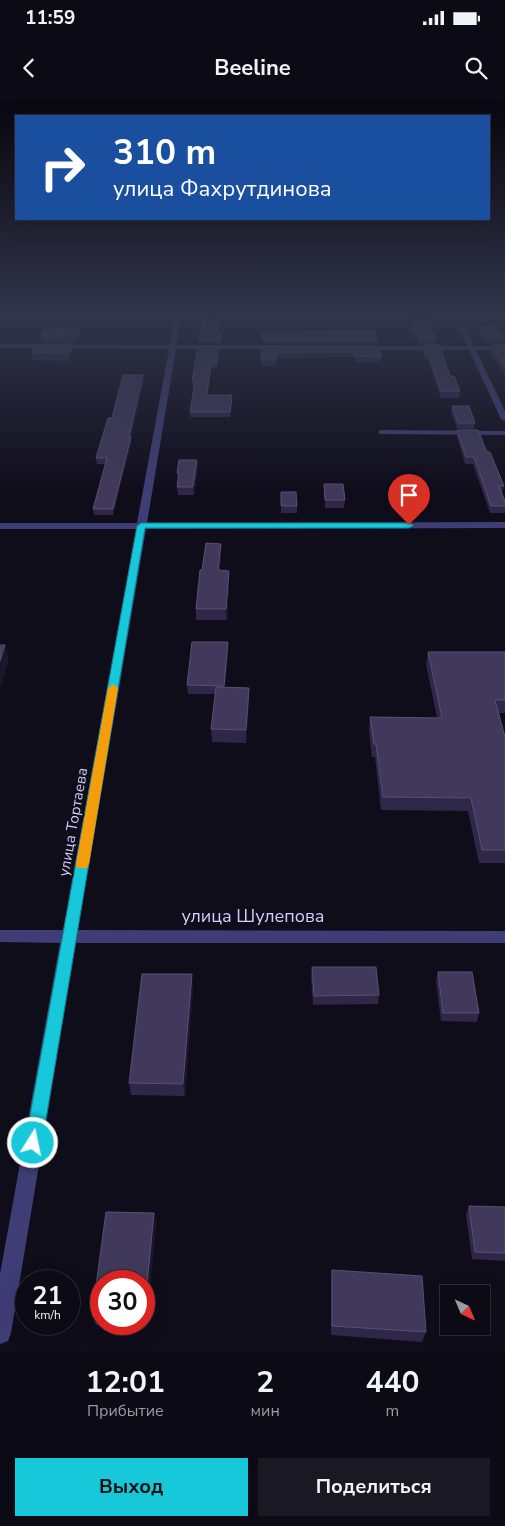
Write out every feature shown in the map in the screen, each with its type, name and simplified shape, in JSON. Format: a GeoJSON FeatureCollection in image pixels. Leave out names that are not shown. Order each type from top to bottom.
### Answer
{"type":"FeatureCollection","features":[{"type":"Feature","properties":{"kind":"street","name":"улица Тортаева"},"geometry":{"type":"LineString","coordinates":[[0,1332],[168,374]]}},
{"type":"Feature","properties":{"kind":"street"},"geometry":{"type":"LineString","coordinates":[[484,374],[505,419]]}},
{"type":"Feature","properties":{"kind":"street"},"geometry":{"type":"LineString","coordinates":[[382,432],[505,433]]}},
{"type":"Feature","properties":{"kind":"street"},"geometry":{"type":"LineString","coordinates":[[0,526],[505,525]]}},
{"type":"Feature","properties":{"kind":"street","name":"улица Шулепова"},"geometry":{"type":"LineString","coordinates":[[0,936],[505,937]]}},
{"type":"Feature","properties":{"kind":"building"},"geometry":{"type":"Polygon","coordinates":[[[193,374],[210,374],[207,395],[232,395],[230,412],[190,412],[195,381],[192,381],[193,374]]]}},
{"type":"Feature","properties":{"kind":"building"},"geometry":{"type":"Polygon","coordinates":[[[435,374],[454,376],[460,391],[441,391],[435,374]]]}},
{"type":"Feature","properties":{"kind":"building"},"geometry":{"type":"Polygon","coordinates":[[[123,375],[143,375],[129,437],[131,437],[113,509],[93,509],[107,458],[96,458],[108,418],[112,418],[123,375]]]}},
{"type":"Feature","properties":{"kind":"building"},"geometry":{"type":"Polygon","coordinates":[[[452,406],[469,406],[475,423],[458,423],[452,406]]]}},
{"type":"Feature","properties":{"kind":"building"},"geometry":{"type":"Polygon","coordinates":[[[457,430],[478,430],[487,452],[490,452],[504,486],[499,486],[505,506],[491,506],[474,457],[466,457],[457,430]]]}},
{"type":"Feature","properties":{"kind":"building"},"geometry":{"type":"Polygon","coordinates":[[[179,460],[197,460],[193,487],[177,487],[179,460]]]}},
{"type":"Feature","properties":{"kind":"building"},"geometry":{"type":"Polygon","coordinates":[[[324,484],[343,484],[345,500],[325,500],[324,484]]]}},
{"type":"Feature","properties":{"kind":"building"},"geometry":{"type":"Polygon","coordinates":[[[281,492],[296,492],[297,506],[281,506],[281,492]]]}},
{"type":"Feature","properties":{"kind":"building"},"geometry":{"type":"Polygon","coordinates":[[[206,543],[221,544],[218,570],[229,571],[226,609],[196,609],[200,570],[202,570],[206,543]]]}},
{"type":"Feature","properties":{"kind":"building"},"geometry":{"type":"Polygon","coordinates":[[[192,642],[228,642],[224,686],[187,685],[192,642]]]}},
{"type":"Feature","properties":{"kind":"building"},"geometry":{"type":"Polygon","coordinates":[[[0,645],[5,645],[0,661],[0,645]]]}},
{"type":"Feature","properties":{"kind":"building"},"geometry":{"type":"Polygon","coordinates":[[[428,652],[505,652],[505,700],[495,700],[505,737],[505,850],[482,850],[471,798],[383,797],[376,744],[374,744],[370,717],[442,718],[428,652]]]}},
{"type":"Feature","properties":{"kind":"building"},"geometry":{"type":"Polygon","coordinates":[[[216,687],[249,688],[246,730],[211,729],[216,687]]]}},
{"type":"Feature","properties":{"kind":"building"},"geometry":{"type":"Polygon","coordinates":[[[312,967],[376,967],[379,995],[314,996],[312,967]]]}},
{"type":"Feature","properties":{"kind":"building"},"geometry":{"type":"Polygon","coordinates":[[[438,972],[472,972],[479,1013],[443,1013],[438,972]]]}},
{"type":"Feature","properties":{"kind":"building"},"geometry":{"type":"Polygon","coordinates":[[[142,974],[192,974],[183,1084],[129,1083],[142,974]]]}},
{"type":"Feature","properties":{"kind":"building"},"geometry":{"type":"Polygon","coordinates":[[[469,1206],[505,1207],[505,1253],[475,1252],[469,1206]]]}},
{"type":"Feature","properties":{"kind":"building"},"geometry":{"type":"Polygon","coordinates":[[[106,1212],[154,1213],[148,1270],[98,1270],[106,1212]]]}},
{"type":"Feature","properties":{"kind":"building"},"geometry":{"type":"Polygon","coordinates":[[[332,1270],[422,1276],[426,1332],[332,1326],[332,1270]]]}},
{"type":"Feature","properties":{"kind":"slow traffic"},"geometry":{"type":"LineString","coordinates":[[82,864],[113,688]]}},
{"type":"Feature","properties":{"kind":"route"},"geometry":{"type":"LineString","coordinates":[[33,1143],[141,526],[409,525]]}}]}
